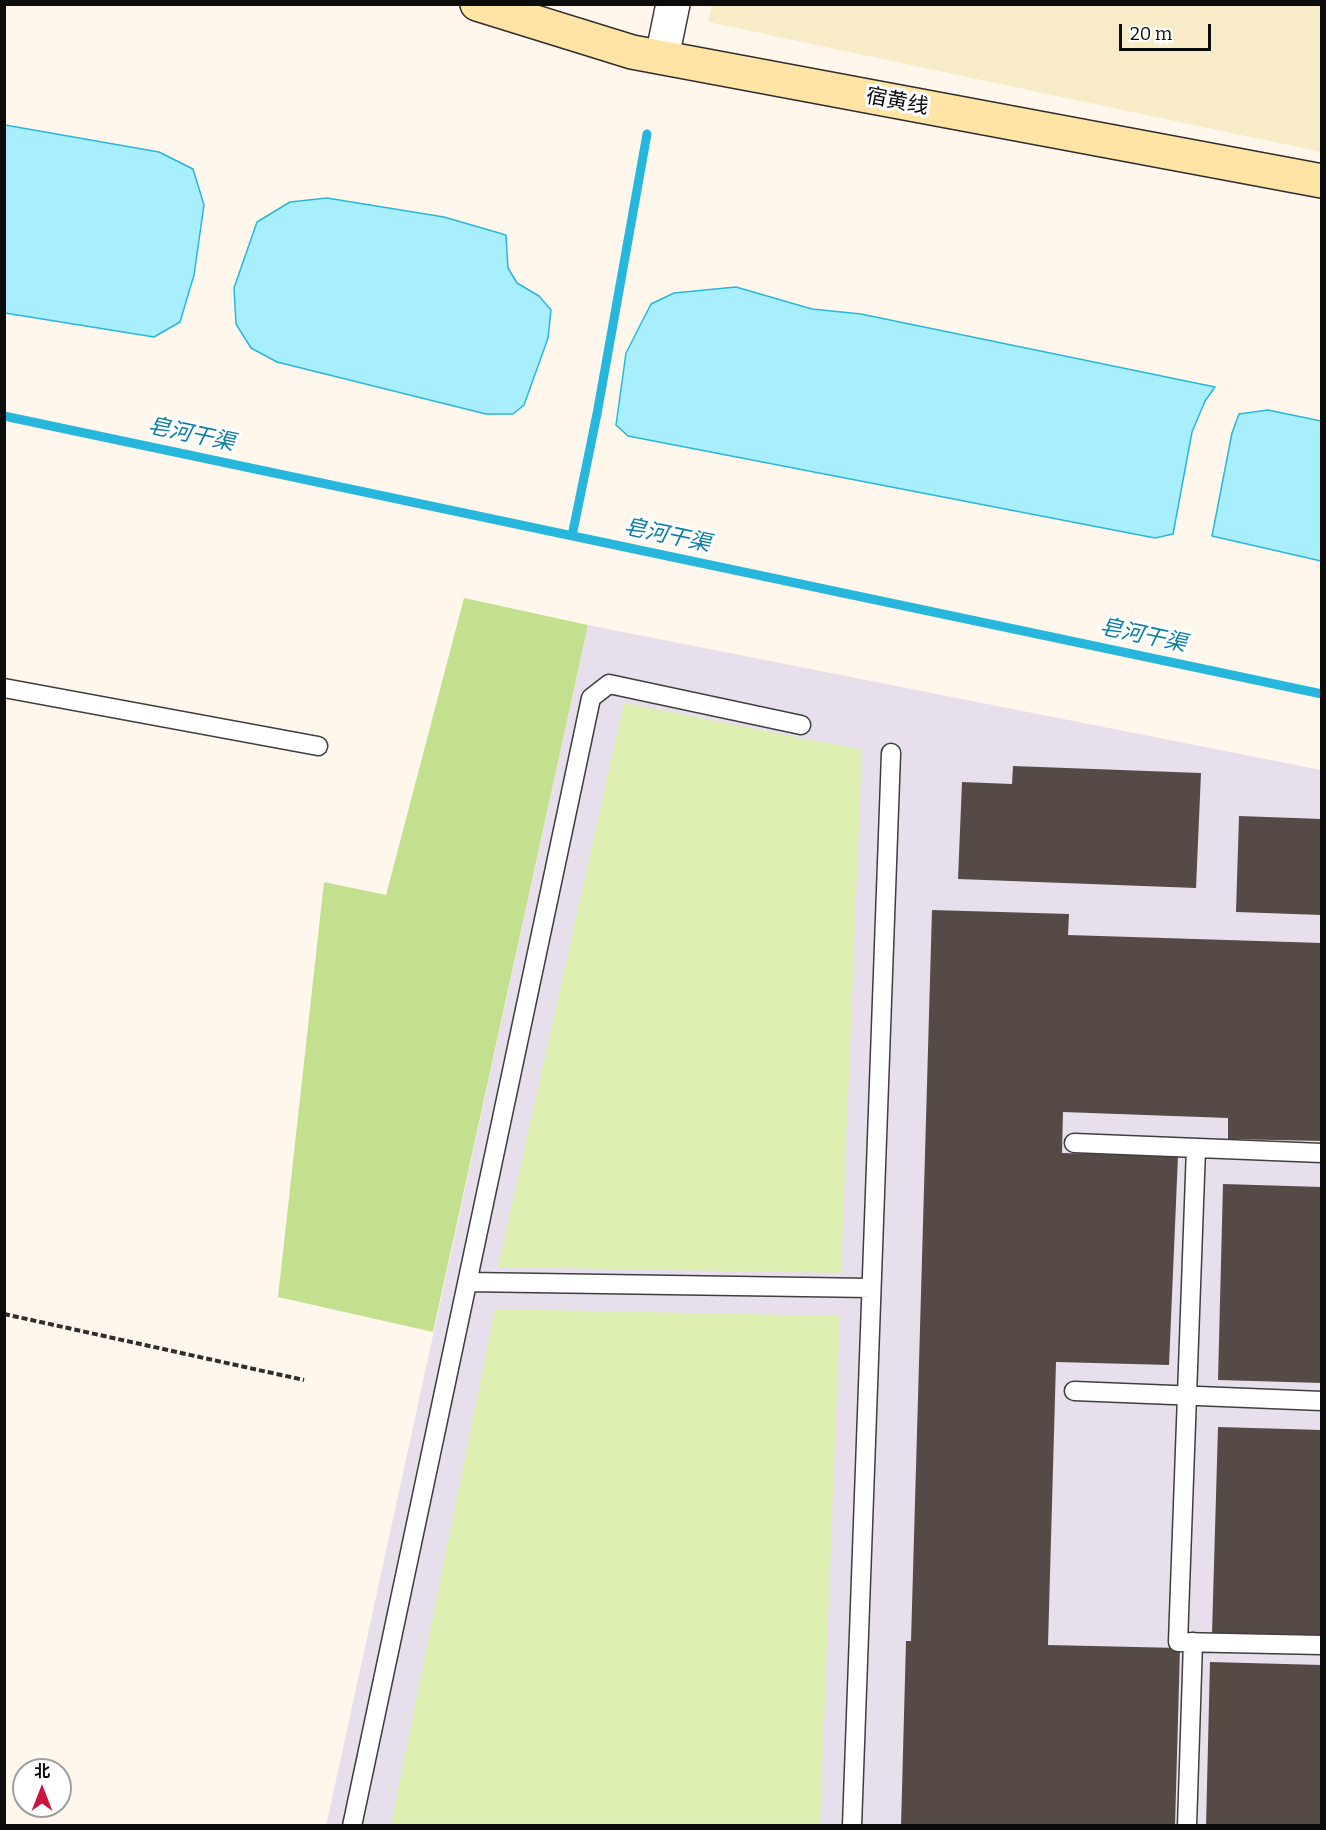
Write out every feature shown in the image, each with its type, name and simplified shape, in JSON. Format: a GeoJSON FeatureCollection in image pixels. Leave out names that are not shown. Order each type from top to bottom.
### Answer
{"type":"FeatureCollection","features":[{"type":"Feature","properties":{"kind":"main road","name":"宿黄线"},"geometry":{"type":"LineString","coordinates":[[477,4],[531,12],[632,52],[1322,181]]}},
{"type":"Feature","properties":{"kind":"street"},"geometry":{"type":"LineString","coordinates":[[662,57],[673,4]]}},
{"type":"Feature","properties":{"kind":"lane"},"geometry":{"type":"LineString","coordinates":[[352,1826],[591,698],[609,684],[801,725]]}},
{"type":"Feature","properties":{"kind":"lane"},"geometry":{"type":"LineString","coordinates":[[4,687],[318,746]]}},
{"type":"Feature","properties":{"kind":"lane"},"geometry":{"type":"LineString","coordinates":[[852,1826],[891,753]]}},
{"type":"Feature","properties":{"kind":"lane"},"geometry":{"type":"LineString","coordinates":[[1074,1143],[1322,1153]]}},
{"type":"Feature","properties":{"kind":"lane"},"geometry":{"type":"LineString","coordinates":[[1196,1148],[1178,1642],[1322,1645]]}},
{"type":"Feature","properties":{"kind":"lane"},"geometry":{"type":"LineString","coordinates":[[468,1282],[872,1288]]}},
{"type":"Feature","properties":{"kind":"lane"},"geometry":{"type":"LineString","coordinates":[[1074,1391],[1322,1401]]}},
{"type":"Feature","properties":{"kind":"lane"},"geometry":{"type":"LineString","coordinates":[[1187,1826],[1193,1642]]}},
{"type":"Feature","properties":{"kind":"path"},"geometry":{"type":"LineString","coordinates":[[4,1314],[304,1380]]}},
{"type":"Feature","properties":{"kind":"shaded area"},"geometry":{"type":"Polygon","coordinates":[[[712,4],[1321,5],[1321,152],[708,22],[712,4]]]}},
{"type":"Feature","properties":{"kind":"shaded area"},"geometry":{"type":"Polygon","coordinates":[[[588,625],[1321,770],[1321,1825],[326,1826],[588,625]]]}},
{"type":"Feature","properties":{"kind":"green space"},"geometry":{"type":"Polygon","coordinates":[[[464,598],[588,625],[433,1332],[278,1297],[324,882],[386,895],[464,598]]]}},
{"type":"Feature","properties":{"kind":"green space"},"geometry":{"type":"Polygon","coordinates":[[[624,703],[862,750],[841,1273],[498,1267],[624,703]]]}},
{"type":"Feature","properties":{"kind":"green space"},"geometry":{"type":"Polygon","coordinates":[[[495,1309],[840,1316],[820,1825],[391,1825],[495,1309]]]}},
{"type":"Feature","properties":{"kind":"water"},"geometry":{"type":"Polygon","coordinates":[[[5,125],[159,152],[193,169],[204,205],[194,275],[180,322],[154,337],[5,313],[5,125]]]}},
{"type":"Feature","properties":{"kind":"water"},"geometry":{"type":"Polygon","coordinates":[[[327,198],[444,217],[506,235],[508,268],[517,283],[539,296],[551,310],[548,338],[524,405],[513,414],[486,414],[277,362],[251,348],[236,324],[234,288],[257,222],[290,202],[327,198]]]}},
{"type":"Feature","properties":{"kind":"water"},"geometry":{"type":"Polygon","coordinates":[[[736,287],[812,309],[861,314],[1215,387],[1205,401],[1192,432],[1173,534],[1155,538],[628,436],[616,425],[626,353],[651,304],[674,293],[736,287]]]}},
{"type":"Feature","properties":{"kind":"water"},"geometry":{"type":"Polygon","coordinates":[[[1268,410],[1321,421],[1321,561],[1212,536],[1232,433],[1239,414],[1268,410]]]}},
{"type":"Feature","properties":{"kind":"building"},"geometry":{"type":"Polygon","coordinates":[[[1013,766],[1201,773],[1196,888],[958,879],[962,782],[1012,784],[1013,766]]]}},
{"type":"Feature","properties":{"kind":"building"},"geometry":{"type":"Polygon","coordinates":[[[1239,816],[1322,819],[1322,915],[1236,912],[1239,816]]]}},
{"type":"Feature","properties":{"kind":"building"},"geometry":{"type":"Polygon","coordinates":[[[932,910],[1069,914],[1068,935],[1322,943],[1322,1141],[1228,1139],[1228,1118],[1063,1112],[1062,1153],[1178,1156],[1169,1365],[1056,1362],[1048,1645],[1180,1648],[1175,1826],[901,1826],[906,1641],[911,1641],[932,910]]]}},
{"type":"Feature","properties":{"kind":"building"},"geometry":{"type":"Polygon","coordinates":[[[1223,1184],[1322,1187],[1322,1383],[1218,1380],[1223,1184]]]}},
{"type":"Feature","properties":{"kind":"building"},"geometry":{"type":"Polygon","coordinates":[[[1218,1427],[1322,1430],[1322,1636],[1212,1633],[1218,1427]]]}},
{"type":"Feature","properties":{"kind":"building"},"geometry":{"type":"Polygon","coordinates":[[[1210,1662],[1322,1665],[1322,1826],[1206,1826],[1210,1662]]]}},
{"type":"Feature","properties":{"kind":"waterway"},"geometry":{"type":"LineString","coordinates":[[572,536],[597,414],[647,134]]}},
{"type":"Feature","properties":{"kind":"waterway","name":"皂河干渠"},"geometry":{"type":"LineString","coordinates":[[4,416],[1322,694]]}}]}
